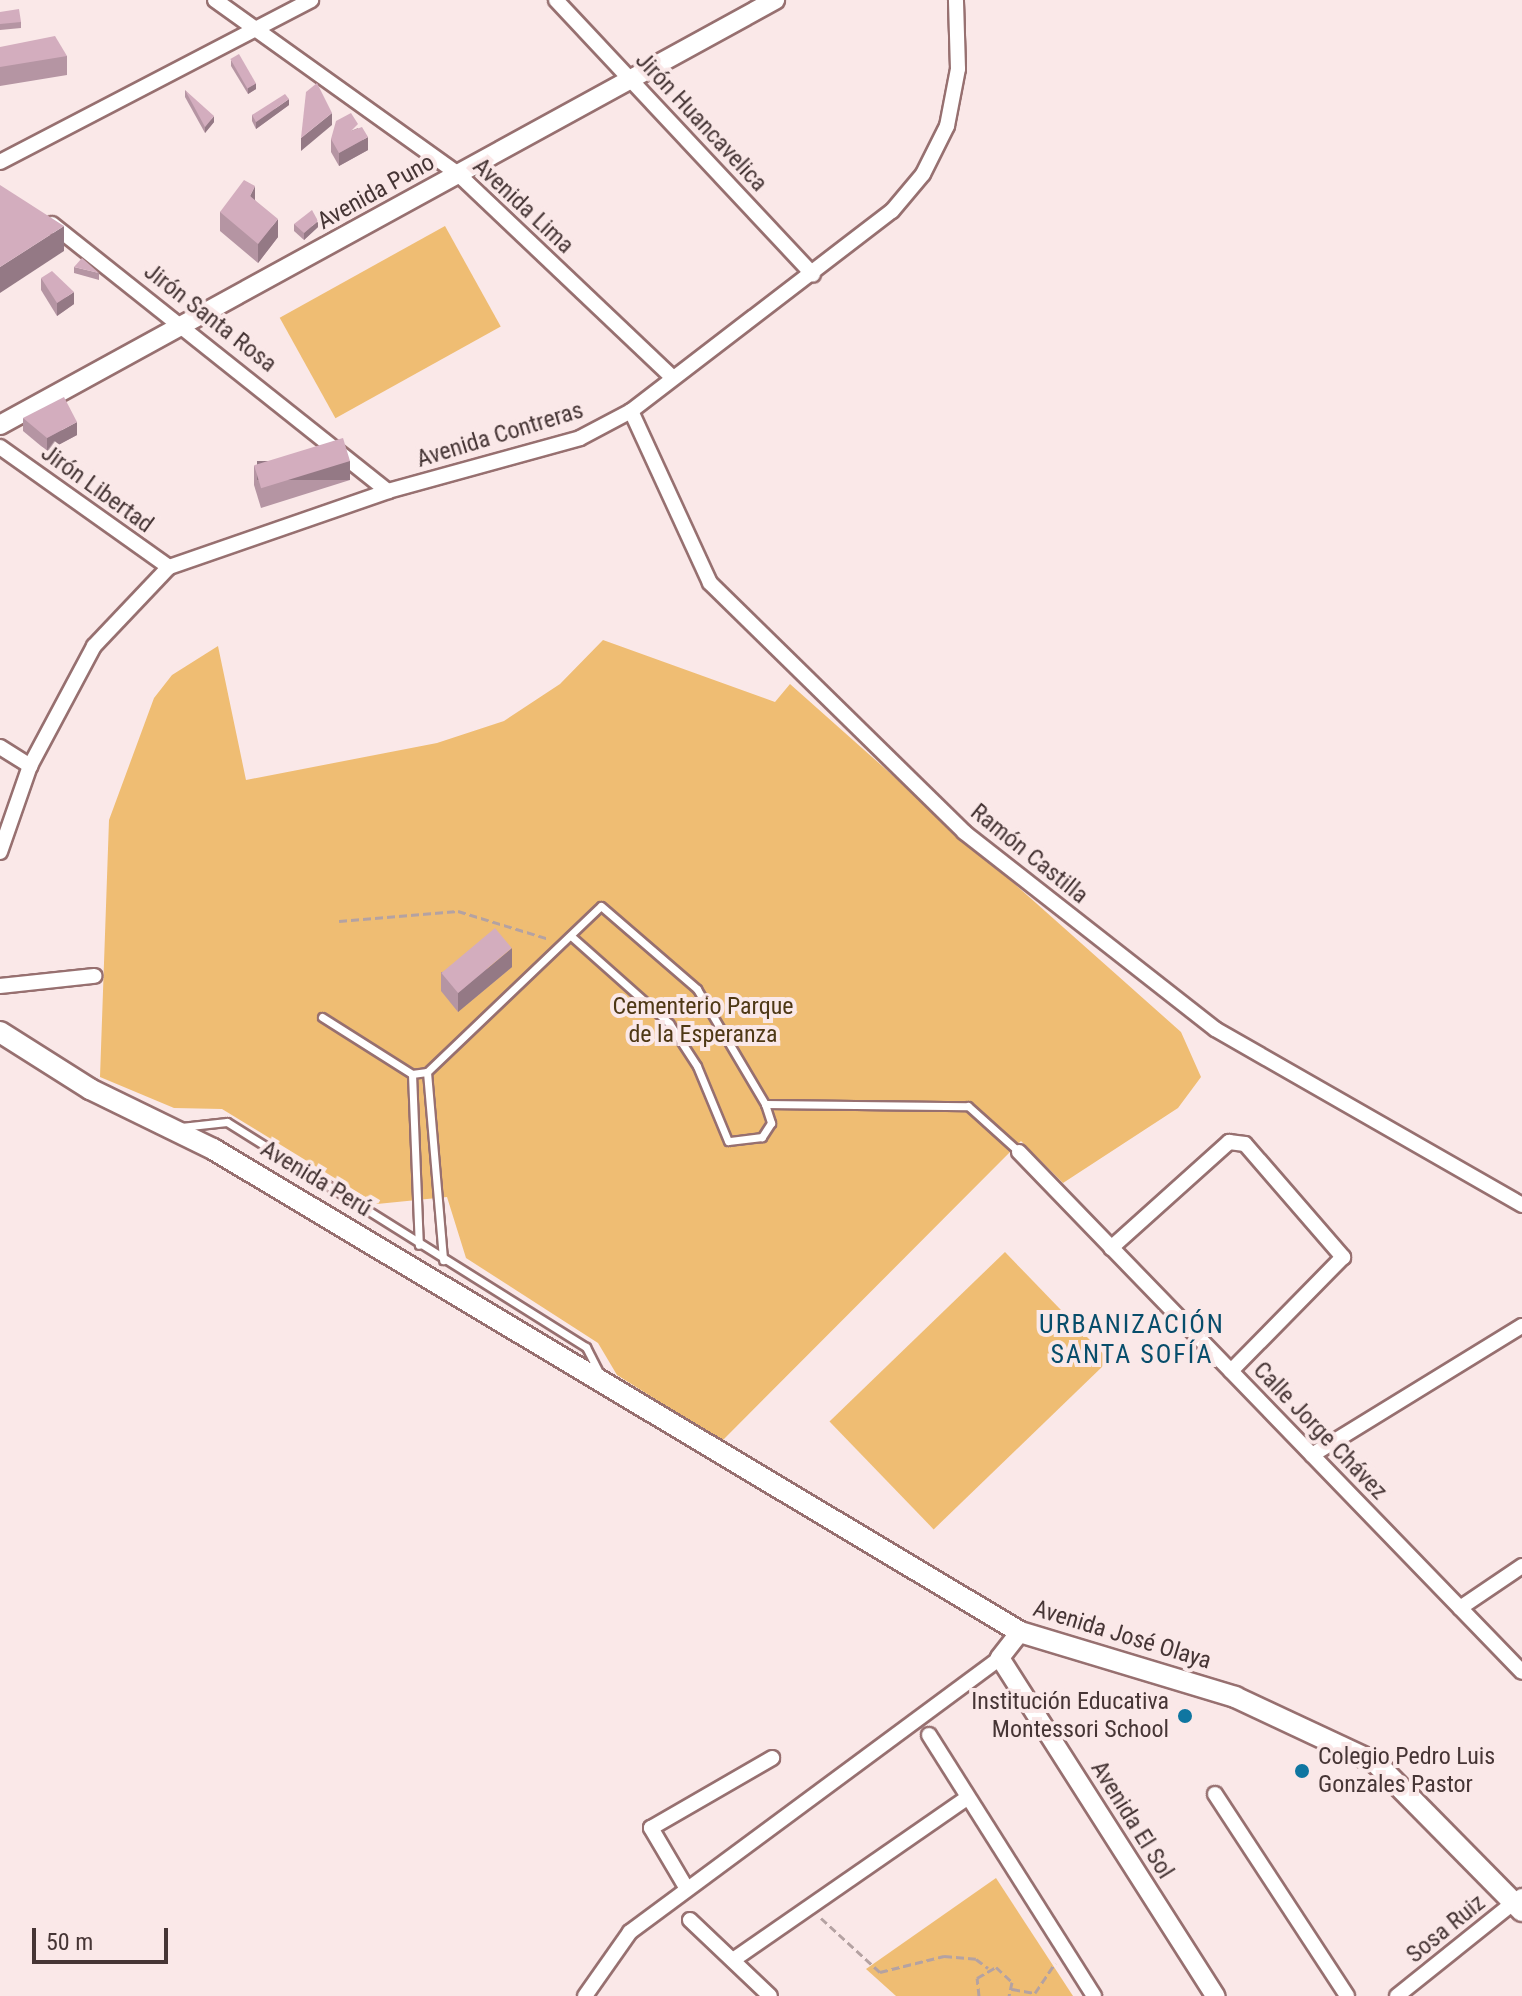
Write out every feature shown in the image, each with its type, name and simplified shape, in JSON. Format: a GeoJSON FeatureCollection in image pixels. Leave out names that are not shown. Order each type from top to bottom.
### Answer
{"type":"FeatureCollection","features":[{"type":"Feature","properties":{"kind":"main road","name":"Avenida Perú"},"geometry":{"type":"LineString","coordinates":[[0,1032],[90,1089],[173,1128],[602,1378]]}},
{"type":"Feature","properties":{"kind":"main road","name":"Avenida José Olaya"},"geometry":{"type":"LineString","coordinates":[[602,1378],[1020,1632],[1235,1697],[1376,1763],[1520,1903]]}},
{"type":"Feature","properties":{"kind":"street","name":"Avenida Lima"},"geometry":{"type":"LineString","coordinates":[[215,0],[458,174],[671,376]]}},
{"type":"Feature","properties":{"kind":"street"},"geometry":{"type":"LineString","coordinates":[[0,162],[311,0]]}},
{"type":"Feature","properties":{"kind":"street","name":"Jirón Huancavelica"},"geometry":{"type":"LineString","coordinates":[[556,0],[813,275]]}},
{"type":"Feature","properties":{"kind":"street","name":"Avenida Puno"},"geometry":{"type":"LineString","coordinates":[[0,425],[775,0]]}},
{"type":"Feature","properties":{"kind":"street","name":"Avenida Contreras"},"geometry":{"type":"LineString","coordinates":[[0,852],[30,766],[94,646],[169,567],[388,491],[580,438],[631,411],[671,376],[813,275],[892,211],[923,174],[947,126],[958,69],[956,0]]}},
{"type":"Feature","properties":{"kind":"street","name":"Jirón Santa Rosa"},"geometry":{"type":"LineString","coordinates":[[37,214],[185,323],[388,491]]}},
{"type":"Feature","properties":{"kind":"street","name":"Ramón Castilla"},"geometry":{"type":"LineString","coordinates":[[631,411],[710,583],[964,832],[1215,1029],[1522,1205]]}},
{"type":"Feature","properties":{"kind":"street","name":"Jirón Libertad"},"geometry":{"type":"LineString","coordinates":[[0,447],[169,567]]}},
{"type":"Feature","properties":{"kind":"street"},"geometry":{"type":"LineString","coordinates":[[0,747],[30,766]]}},
{"type":"Feature","properties":{"kind":"street"},"geometry":{"type":"LineString","coordinates":[[0,986],[94,976]]}},
{"type":"Feature","properties":{"kind":"street"},"geometry":{"type":"LineString","coordinates":[[1111,1248],[1229,1142],[1245,1144],[1343,1257],[1231,1371]]}},
{"type":"Feature","properties":{"kind":"street","name":"Calle Jorge Chávez"},"geometry":{"type":"LineString","coordinates":[[1019,1152],[1522,1672]]}},
{"type":"Feature","properties":{"kind":"street"},"geometry":{"type":"LineString","coordinates":[[1312,1455],[1522,1326]]}},
{"type":"Feature","properties":{"kind":"street"},"geometry":{"type":"LineString","coordinates":[[1460,1608],[1522,1566]]}},
{"type":"Feature","properties":{"kind":"street"},"geometry":{"type":"LineString","coordinates":[[585,1996],[630,1932],[1000,1658],[1020,1632]]}},
{"type":"Feature","properties":{"kind":"street","name":"Avenida El Sol"},"geometry":{"type":"LineString","coordinates":[[1000,1658],[1215,1996]]}},
{"type":"Feature","properties":{"kind":"street"},"geometry":{"type":"LineString","coordinates":[[929,1735],[1094,1996]]}},
{"type":"Feature","properties":{"kind":"street"},"geometry":{"type":"LineString","coordinates":[[687,1889],[651,1828],[772,1758]]}},
{"type":"Feature","properties":{"kind":"street"},"geometry":{"type":"LineString","coordinates":[[1215,1794],[1347,1996]]}},
{"type":"Feature","properties":{"kind":"street"},"geometry":{"type":"LineString","coordinates":[[733,1960],[967,1798]]}},
{"type":"Feature","properties":{"kind":"street","name":"Sosa Ruiz"},"geometry":{"type":"LineString","coordinates":[[1397,1996],[1520,1903]]}},
{"type":"Feature","properties":{"kind":"street"},"geometry":{"type":"LineString","coordinates":[[690,1920],[770,1996]]}},
{"type":"Feature","properties":{"kind":"lane"},"geometry":{"type":"LineString","coordinates":[[322,1017],[412,1074],[427,1072],[572,937],[601,906],[645,937],[697,989],[765,1104],[771,1123],[762,1137],[728,1141],[697,1066],[669,1023],[572,937]]}},
{"type":"Feature","properties":{"kind":"lane"},"geometry":{"type":"LineString","coordinates":[[427,1072],[443,1260]]}},
{"type":"Feature","properties":{"kind":"lane"},"geometry":{"type":"LineString","coordinates":[[412,1074],[419,1245]]}},
{"type":"Feature","properties":{"kind":"lane"},"geometry":{"type":"LineString","coordinates":[[765,1104],[968,1106],[1019,1152]]}},
{"type":"Feature","properties":{"kind":"lane"},"geometry":{"type":"LineString","coordinates":[[173,1128],[227,1122],[586,1347],[602,1378]]}},
{"type":"Feature","properties":{"kind":"path"},"geometry":{"type":"LineString","coordinates":[[339,921],[458,911],[541,932],[559,949]]}},
{"type":"Feature","properties":{"kind":"path"},"geometry":{"type":"LineString","coordinates":[[809,1907],[880,1972],[944,1956],[976,1959],[988,1968],[1009,1975],[1012,1989],[1009,1996]]}},
{"type":"Feature","properties":{"kind":"path"},"geometry":{"type":"LineString","coordinates":[[1012,1989],[1035,1993],[1058,1960]]}},
{"type":"Feature","properties":{"kind":"path"},"geometry":{"type":"LineString","coordinates":[[979,1996],[977,1978],[988,1968]]}},
{"type":"Feature","properties":{"kind":"green space"},"geometry":{"type":"Polygon","coordinates":[[[445,226],[501,327],[335,418],[280,318],[445,226]]]}},
{"type":"Feature","properties":{"kind":"green space","name":"Cementerio Parque de la Esperanza"},"geometry":{"type":"Polygon","coordinates":[[[603,640],[775,702],[790,684],[1181,1032],[1201,1077],[1178,1108],[1063,1183],[1021,1141],[722,1441],[617,1375],[598,1343],[466,1258],[447,1197],[377,1204],[222,1109],[174,1108],[100,1077],[109,820],[154,698],[172,675],[218,646],[246,780],[437,743],[504,721],[560,684],[603,640]]]}},
{"type":"Feature","properties":{"kind":"green space"},"geometry":{"type":"Polygon","coordinates":[[[1005,1252],[1109,1360],[934,1529],[829,1421],[1005,1252]]]}},
{"type":"Feature","properties":{"kind":"green space"},"geometry":{"type":"Polygon","coordinates":[[[996,1878],[1073,1996],[896,1996],[866,1969],[996,1878]]]}},
{"type":"Feature","properties":{"kind":"building"},"geometry":{"type":"Polygon","coordinates":[[[19,9],[21,22],[0,24],[0,12],[19,9]]]}},
{"type":"Feature","properties":{"kind":"building"},"geometry":{"type":"Polygon","coordinates":[[[55,36],[67,56],[0,67],[0,47],[55,36]]]}},
{"type":"Feature","properties":{"kind":"building"},"geometry":{"type":"Polygon","coordinates":[[[239,54],[256,83],[247,88],[230,59],[239,54]]]}},
{"type":"Feature","properties":{"kind":"building"},"geometry":{"type":"Polygon","coordinates":[[[317,83],[332,113],[301,138],[306,92],[317,83]]]}},
{"type":"Feature","properties":{"kind":"building"},"geometry":{"type":"Polygon","coordinates":[[[185,90],[214,116],[205,127],[185,90]]]}},
{"type":"Feature","properties":{"kind":"building"},"geometry":{"type":"Polygon","coordinates":[[[285,94],[289,99],[256,122],[252,115],[285,94]]]}},
{"type":"Feature","properties":{"kind":"building"},"geometry":{"type":"Polygon","coordinates":[[[351,113],[358,124],[351,131],[362,127],[368,137],[339,153],[331,139],[336,121],[351,113]]]}},
{"type":"Feature","properties":{"kind":"building"},"geometry":{"type":"Polygon","coordinates":[[[244,180],[255,186],[250,196],[278,219],[258,244],[220,212],[244,180]]]}},
{"type":"Feature","properties":{"kind":"building"},"geometry":{"type":"Polygon","coordinates":[[[0,185],[64,226],[0,267],[0,185]]]}},
{"type":"Feature","properties":{"kind":"building"},"geometry":{"type":"Polygon","coordinates":[[[312,210],[318,221],[304,233],[294,224],[312,210]]]}},
{"type":"Feature","properties":{"kind":"building"},"geometry":{"type":"Polygon","coordinates":[[[82,258],[99,273],[74,267],[82,258]]]}},
{"type":"Feature","properties":{"kind":"building"},"geometry":{"type":"Polygon","coordinates":[[[52,271],[74,292],[57,303],[41,278],[52,271]]]}},
{"type":"Feature","properties":{"kind":"building"},"geometry":{"type":"Polygon","coordinates":[[[64,397],[77,422],[47,438],[23,418],[64,397]]]}},
{"type":"Feature","properties":{"kind":"building"},"geometry":{"type":"Polygon","coordinates":[[[343,438],[350,461],[261,488],[254,465],[343,438]]]}},
{"type":"Feature","properties":{"kind":"building"},"geometry":{"type":"Polygon","coordinates":[[[495,928],[512,948],[458,993],[441,973],[495,928]]]}},
{"type":"Feature","properties":{"kind":"place","name":"Institución Educativa Montessori School"},"geometry":{"type":"Point","coordinates":[1185,1716]}},
{"type":"Feature","properties":{"kind":"place","name":"Colegio Pedro Luis Gonzales Pastor"},"geometry":{"type":"Point","coordinates":[1302,1771]}},
{"type":"Feature","properties":{"kind":"district","name":"URBANIZACIÓN SANTA SOFÍA"},"geometry":{"type":"Point","coordinates":[1132,1340]}}]}
